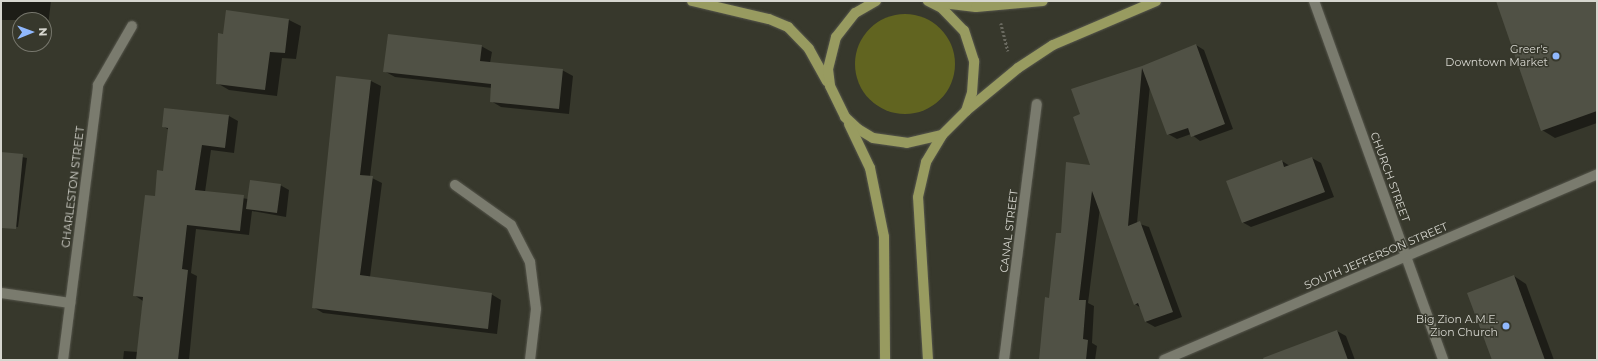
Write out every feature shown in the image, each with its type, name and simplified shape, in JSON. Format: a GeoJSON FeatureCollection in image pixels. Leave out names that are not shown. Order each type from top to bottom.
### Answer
{"type":"FeatureCollection","features":[{"type":"Feature","properties":{"kind":"main road"},"geometry":{"type":"LineString","coordinates":[[692,1],[769,19],[788,27],[809,49],[830,86],[870,168],[880,212],[887,268],[886,359]]}},
{"type":"Feature","properties":{"kind":"main road"},"geometry":{"type":"LineString","coordinates":[[830,86],[828,69],[836,37],[855,13],[876,1]]}},
{"type":"Feature","properties":{"kind":"main road"},"geometry":{"type":"LineString","coordinates":[[928,1],[976,7],[1043,1]]}},
{"type":"Feature","properties":{"kind":"main road"},"geometry":{"type":"LineString","coordinates":[[928,1],[954,19],[970,45],[974,76],[966,112]]}},
{"type":"Feature","properties":{"kind":"main road"},"geometry":{"type":"LineString","coordinates":[[928,360],[918,197],[926,162],[942,135],[966,112],[1027,61],[1053,45],[1156,1]]}},
{"type":"Feature","properties":{"kind":"main road"},"geometry":{"type":"LineString","coordinates":[[846,117],[873,138],[889,142],[907,143],[942,135]]}},
{"type":"Feature","properties":{"kind":"street","name":"CHURCH STREET"},"geometry":{"type":"LineString","coordinates":[[1314,1],[1443,360]]}},
{"type":"Feature","properties":{"kind":"street","name":"CHARLESTON STREET"},"geometry":{"type":"LineString","coordinates":[[63,360],[98,84],[132,26]]}},
{"type":"Feature","properties":{"kind":"street","name":"CANAL STREET"},"geometry":{"type":"LineString","coordinates":[[1004,360],[1037,104]]}},
{"type":"Feature","properties":{"kind":"street","name":"SOUTH JEFFERSON STREET"},"geometry":{"type":"LineString","coordinates":[[1164,360],[1597,174]]}},
{"type":"Feature","properties":{"kind":"street"},"geometry":{"type":"LineString","coordinates":[[456,185],[511,226],[530,262],[536,308],[530,360]]}},
{"type":"Feature","properties":{"kind":"street"},"geometry":{"type":"LineString","coordinates":[[1,293],[70,303]]}},
{"type":"Feature","properties":{"kind":"path"},"geometry":{"type":"LineString","coordinates":[[1000,19],[1008,51]]}},
{"type":"Feature","properties":{"kind":"shaded area"},"geometry":{"type":"Polygon","coordinates":[[[905,14],[924,18],[940,29],[951,45],[955,64],[951,83],[940,99],[924,110],[905,114],[886,110],[870,99],[859,83],[855,64],[859,45],[870,29],[886,18],[905,14]]]}},
{"type":"Feature","properties":{"kind":"building","name":"Greer's Downtown Market"},"geometry":{"type":"Polygon","coordinates":[[[1496,1],[1597,1],[1597,111],[1541,131],[1496,1]]]}},
{"type":"Feature","properties":{"kind":"building"},"geometry":{"type":"Polygon","coordinates":[[[226,10],[289,19],[285,53],[270,52],[265,90],[216,84],[218,33],[223,34],[226,10]]]}},
{"type":"Feature","properties":{"kind":"building"},"geometry":{"type":"Polygon","coordinates":[[[388,34],[482,45],[480,61],[563,69],[559,109],[490,102],[491,84],[383,72],[388,34]]]}},
{"type":"Feature","properties":{"kind":"building"},"geometry":{"type":"Polygon","coordinates":[[[1196,44],[1225,124],[1191,137],[1188,128],[1167,135],[1142,68],[1128,226],[1140,221],[1173,312],[1145,322],[1138,303],[1134,305],[1092,191],[1079,300],[1086,300],[1083,339],[1088,340],[1086,360],[1039,360],[1045,297],[1049,298],[1056,233],[1061,233],[1066,162],[1090,165],[1073,117],[1080,114],[1071,89],[1142,66],[1196,44]]]}},
{"type":"Feature","properties":{"kind":"building"},"geometry":{"type":"Polygon","coordinates":[[[336,76],[371,80],[360,175],[373,176],[360,275],[492,293],[488,329],[312,308],[336,76]]]}},
{"type":"Feature","properties":{"kind":"building"},"geometry":{"type":"Polygon","coordinates":[[[164,108],[229,115],[225,148],[202,145],[195,190],[244,195],[240,231],[187,225],[182,269],[188,270],[178,360],[136,360],[143,297],[133,296],[145,195],[155,196],[157,170],[163,171],[168,128],[162,127],[164,108]]]}},
{"type":"Feature","properties":{"kind":"building"},"geometry":{"type":"Polygon","coordinates":[[[1,152],[23,154],[16,229],[1,228],[1,152]]]}},
{"type":"Feature","properties":{"kind":"building"},"geometry":{"type":"Polygon","coordinates":[[[1312,157],[1325,192],[1242,223],[1226,181],[1282,160],[1284,167],[1312,157]]]}},
{"type":"Feature","properties":{"kind":"building"},"geometry":{"type":"Polygon","coordinates":[[[250,180],[281,184],[277,213],[246,209],[250,180]]]}},
{"type":"Feature","properties":{"kind":"building","name":"Big Zion A.M.E. Zion Church"},"geometry":{"type":"Polygon","coordinates":[[[1514,275],[1545,360],[1492,360],[1467,293],[1514,275]]]}},
{"type":"Feature","properties":{"kind":"building"},"geometry":{"type":"Polygon","coordinates":[[[1337,330],[1348,360],[1264,360],[1263,358],[1337,330]]]}},
{"type":"Feature","properties":{"kind":"place","name":"Greer's Downtown Market"},"geometry":{"type":"Point","coordinates":[1556,56]}},
{"type":"Feature","properties":{"kind":"place","name":"Big Zion A.M.E. Zion Church"},"geometry":{"type":"Point","coordinates":[1506,326]}}]}
